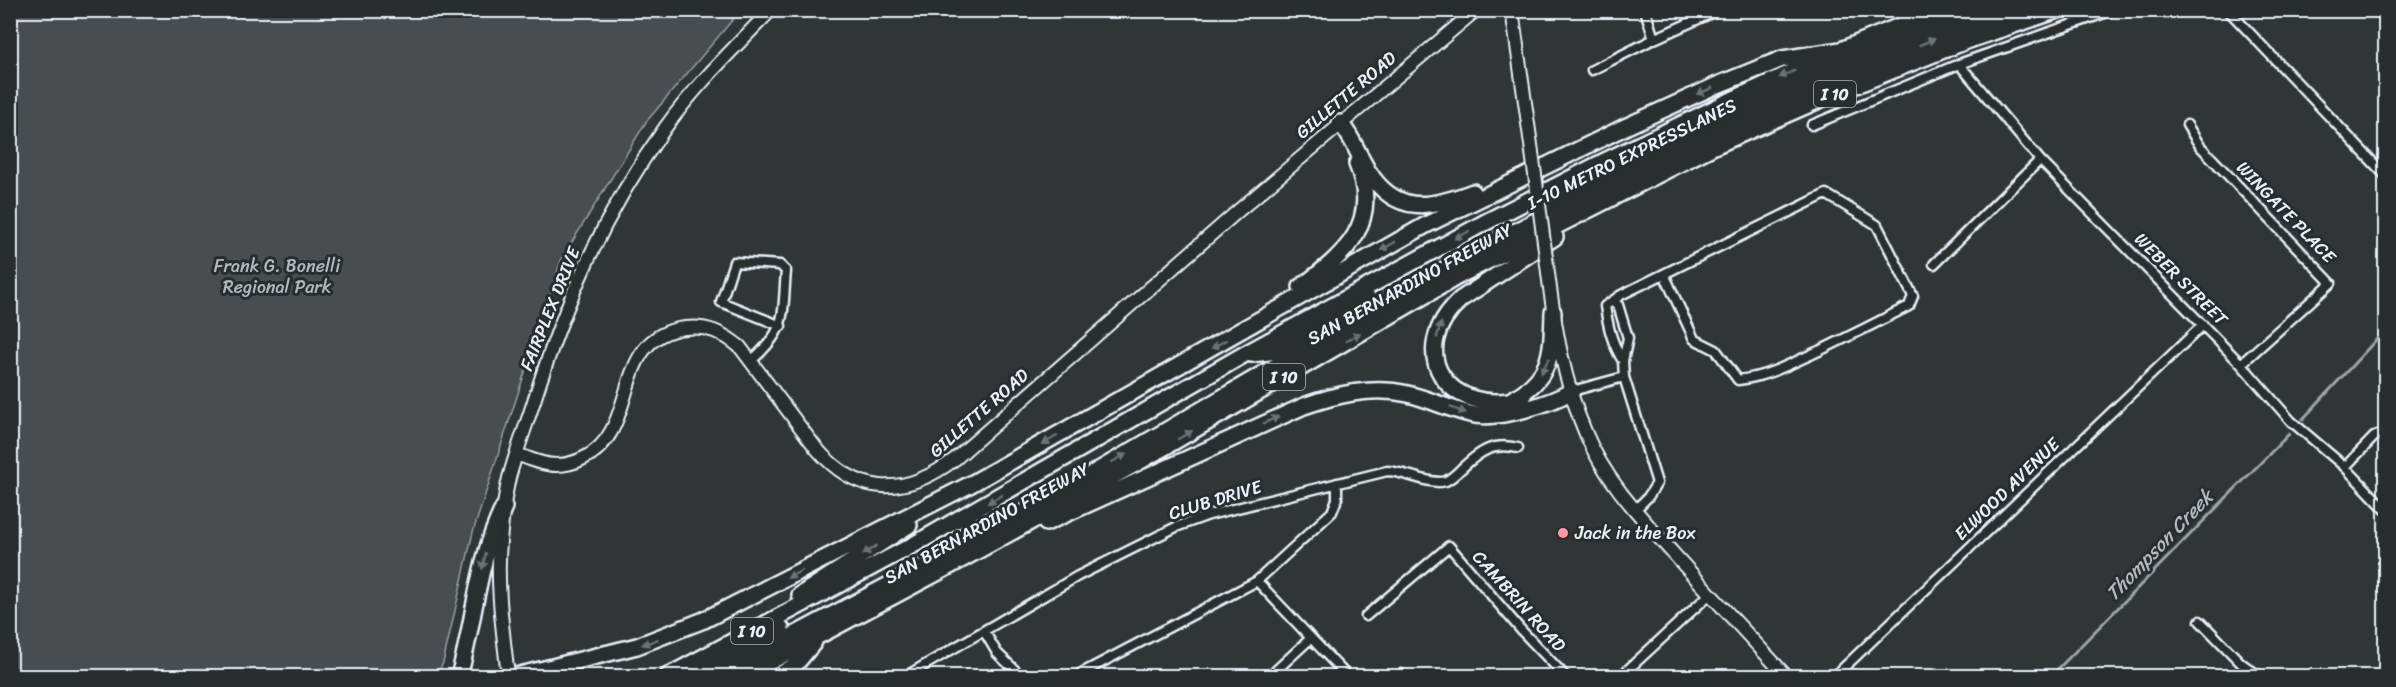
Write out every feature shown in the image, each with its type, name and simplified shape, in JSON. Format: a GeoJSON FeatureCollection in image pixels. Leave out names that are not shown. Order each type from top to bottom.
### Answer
{"type":"FeatureCollection","features":[{"type":"Feature","properties":{"kind":"highway","name":"SAN BERNARDINO FREEWAY"},"geometry":{"type":"LineString","coordinates":[[668,676],[915,544],[1245,354],[1474,229],[1597,165],[1841,50],[1939,10]]}},
{"type":"Feature","properties":{"kind":"highway","name":"I-10 METRO EXPRESSLANES"},"geometry":{"type":"LineString","coordinates":[[1245,354],[1279,351],[1486,237],[1651,153],[1797,83],[1975,10]]}},
{"type":"Feature","properties":{"kind":"highway","name":"I-10 METRO EXPRESSLANES"},"geometry":{"type":"LineString","coordinates":[[718,676],[1071,486],[1400,294],[1518,231],[1656,162],[1827,83],[2011,10]]}},
{"type":"Feature","properties":{"kind":"highway","name":"SAN BERNARDINO FREEWAY"},"geometry":{"type":"LineString","coordinates":[[742,676],[950,566],[1137,463],[1460,275],[1712,147],[1827,97],[1966,41],[2058,10]]}},
{"type":"Feature","properties":{"kind":"highway"},"geometry":{"type":"LineString","coordinates":[[516,676],[637,646],[682,630],[971,484],[1426,225],[1627,126],[1782,59],[1841,50]]}},
{"type":"Feature","properties":{"kind":"highway"},"geometry":{"type":"LineString","coordinates":[[1340,123],[1347,130],[1368,172],[1379,186],[1396,200],[1415,206],[1445,203],[1552,163]]}},
{"type":"Feature","properties":{"kind":"highway"},"geometry":{"type":"LineString","coordinates":[[1250,327],[1335,261],[1357,233],[1365,206],[1363,177],[1341,133],[1340,123]]}},
{"type":"Feature","properties":{"kind":"highway"},"geometry":{"type":"LineString","coordinates":[[1572,391],[1558,388],[1506,403],[1469,400],[1446,383],[1439,369],[1436,355],[1440,324],[1448,311],[1461,299],[1620,194]]}},
{"type":"Feature","properties":{"kind":"highway"},"geometry":{"type":"LineString","coordinates":[[1506,403],[1527,390],[1548,362],[1552,349],[1553,312]]}},
{"type":"Feature","properties":{"kind":"highway"},"geometry":{"type":"LineString","coordinates":[[950,566],[1328,397],[1367,391],[1397,393],[1471,415],[1485,416],[1500,415],[1560,398],[1572,391]]}},
{"type":"Feature","properties":{"kind":"highway"},"geometry":{"type":"LineString","coordinates":[[716,650],[971,484]]}},
{"type":"Feature","properties":{"kind":"highway"},"geometry":{"type":"LineString","coordinates":[[459,676],[469,642],[483,560],[492,531],[504,507]]}},
{"type":"Feature","properties":{"kind":"highway"},"geometry":{"type":"LineString","coordinates":[[692,676],[820,607],[837,585]]}},
{"type":"Feature","properties":{"kind":"highway"},"geometry":{"type":"LineString","coordinates":[[778,676],[794,666],[820,635]]}},
{"type":"Feature","properties":{"kind":"street","name":"FAIRPLEX DRIVE"},"geometry":{"type":"LineString","coordinates":[[508,676],[499,580],[504,507],[509,479],[549,354],[572,294],[606,221],[666,126],[711,72],[771,10]]}},
{"type":"Feature","properties":{"kind":"street"},"geometry":{"type":"LineString","coordinates":[[945,10],[970,10]]}},
{"type":"Feature","properties":{"kind":"street","name":"GILLETTE ROAD"},"geometry":{"type":"LineString","coordinates":[[517,454],[558,465],[576,462],[599,449],[613,430],[633,368],[641,353],[665,334],[679,328],[696,327],[712,329],[728,336],[740,347],[830,464],[854,480],[880,487],[898,487],[918,482],[938,473],[1340,123],[1476,10]]}},
{"type":"Feature","properties":{"kind":"street"},"geometry":{"type":"LineString","coordinates":[[1512,10],[1553,312],[1572,391],[1586,434],[1599,461],[1635,510],[1786,676]]}},
{"type":"Feature","properties":{"kind":"street"},"geometry":{"type":"LineString","coordinates":[[1645,10],[1654,39]]}},
{"type":"Feature","properties":{"kind":"street"},"geometry":{"type":"LineString","coordinates":[[1592,70],[1718,10]]}},
{"type":"Feature","properties":{"kind":"street"},"geometry":{"type":"LineString","coordinates":[[1812,125],[1959,64],[2113,10]]}},
{"type":"Feature","properties":{"kind":"street"},"geometry":{"type":"LineString","coordinates":[[2229,10],[2385,176]]}},
{"type":"Feature","properties":{"kind":"street","name":"WEBER STREET"},"geometry":{"type":"LineString","coordinates":[[1959,64],[2040,160],[2241,364],[2291,421],[2345,467],[2385,510]]}},
{"type":"Feature","properties":{"kind":"street","name":"WINGATE PLACE"},"geometry":{"type":"LineString","coordinates":[[2187,125],[2200,146],[2331,283],[2241,364]]}},
{"type":"Feature","properties":{"kind":"street"},"geometry":{"type":"LineString","coordinates":[[1934,264],[2040,160]]}},
{"type":"Feature","properties":{"kind":"street"},"geometry":{"type":"LineString","coordinates":[[1623,361],[1614,348],[1605,306],[1664,274],[1826,194],[1877,225],[1913,296],[1909,306],[1857,332],[1775,371],[1738,380],[1716,350],[1694,339],[1664,274]]}},
{"type":"Feature","properties":{"kind":"street"},"geometry":{"type":"LineString","coordinates":[[751,361],[777,336],[781,326],[786,271],[780,265],[734,262],[721,302],[781,326]]}},
{"type":"Feature","properties":{"kind":"street"},"geometry":{"type":"LineString","coordinates":[[1612,301],[1618,305],[1627,331],[1628,345],[1623,361],[1624,377],[1657,483],[1648,497],[1635,510]]}},
{"type":"Feature","properties":{"kind":"street","name":"ELWOOD AVENUE"},"geometry":{"type":"LineString","coordinates":[[1835,676],[2203,325]]}},
{"type":"Feature","properties":{"kind":"street"},"geometry":{"type":"LineString","coordinates":[[1611,334],[1627,331]]}},
{"type":"Feature","properties":{"kind":"street"},"geometry":{"type":"LineString","coordinates":[[1572,391],[1624,377]]}},
{"type":"Feature","properties":{"kind":"street"},"geometry":{"type":"LineString","coordinates":[[2345,467],[2374,437],[2385,430]]}},
{"type":"Feature","properties":{"kind":"street","name":"CLUB DRIVE"},"geometry":{"type":"LineString","coordinates":[[906,676],[1078,576],[1184,524],[1209,515],[1387,471],[1399,471],[1435,482],[1445,481],[1454,476],[1480,452],[1494,446],[1507,445],[1518,448]]}},
{"type":"Feature","properties":{"kind":"street"},"geometry":{"type":"LineString","coordinates":[[1076,676],[1257,580],[1332,512],[1337,499],[1337,483]]}},
{"type":"Feature","properties":{"kind":"street","name":"CAMBRIN ROAD"},"geometry":{"type":"LineString","coordinates":[[1366,616],[1449,546],[1521,630],[1565,676]]}},
{"type":"Feature","properties":{"kind":"street"},"geometry":{"type":"LineString","coordinates":[[1257,580],[1347,676]]}},
{"type":"Feature","properties":{"kind":"street"},"geometry":{"type":"LineString","coordinates":[[1622,676],[1710,594]]}},
{"type":"Feature","properties":{"kind":"street"},"geometry":{"type":"LineString","coordinates":[[2200,621],[2241,663],[2259,676]]}},
{"type":"Feature","properties":{"kind":"street"},"geometry":{"type":"LineString","coordinates":[[984,631],[998,653],[1021,676]]}},
{"type":"Feature","properties":{"kind":"street"},"geometry":{"type":"LineString","coordinates":[[1270,676],[1311,638]]}},
{"type":"Feature","properties":{"kind":"green space","name":"Frank G. Bonelli Regional Park"},"geometry":{"type":"Polygon","coordinates":[[[10,11],[740,11],[646,122],[562,258],[473,532],[443,663],[436,676],[11,676],[10,11]]]}},
{"type":"Feature","properties":{"kind":"waterway","name":"Thompson Creek"},"geometry":{"type":"LineString","coordinates":[[2303,419],[2386,329]]}},
{"type":"Feature","properties":{"kind":"waterway","name":"Thompson Creek"},"geometry":{"type":"LineString","coordinates":[[2051,676],[2289,434]]}},
{"type":"Feature","properties":{"kind":"place","name":"Jack in the Box"},"geometry":{"type":"Point","coordinates":[1563,533]}}]}
